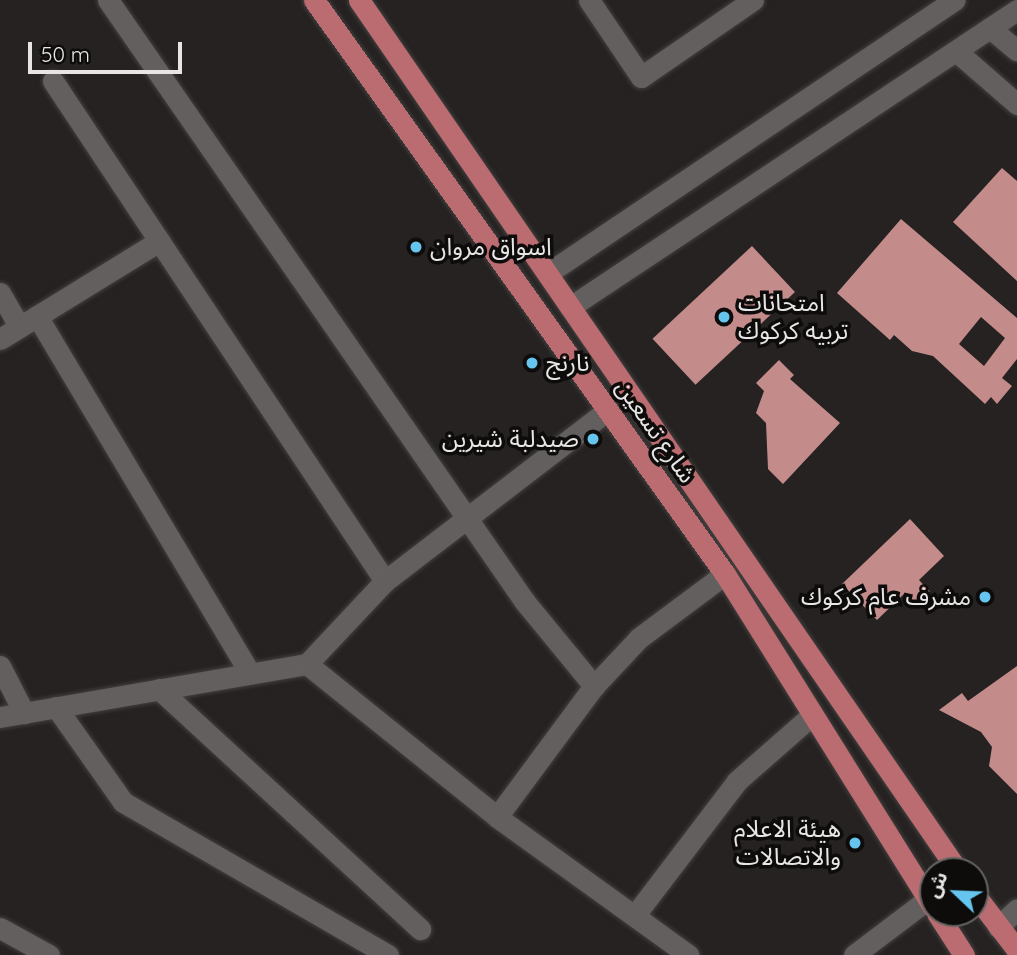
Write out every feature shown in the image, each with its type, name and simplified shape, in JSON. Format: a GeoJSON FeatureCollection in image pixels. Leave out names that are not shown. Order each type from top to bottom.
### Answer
{"type":"FeatureCollection","features":[{"type":"Feature","properties":{"kind":"main road","name":"شارع تسعين"},"geometry":{"type":"LineString","coordinates":[[314,0],[725,574],[811,716],[919,884]]}},
{"type":"Feature","properties":{"kind":"main road","name":"شارع تسعين"},"geometry":{"type":"LineString","coordinates":[[359,0],[948,857]]}},
{"type":"Feature","properties":{"kind":"main road"},"geometry":{"type":"LineString","coordinates":[[989,914],[1017,950]]}},
{"type":"Feature","properties":{"kind":"main road","name":"شارع تسعين"},"geometry":{"type":"LineString","coordinates":[[944,927],[958,952]]}},
{"type":"Feature","properties":{"kind":"street"},"geometry":{"type":"LineString","coordinates":[[108,0],[525,602],[594,686]]}},
{"type":"Feature","properties":{"kind":"street"},"geometry":{"type":"LineString","coordinates":[[589,0],[641,77],[753,0]]}},
{"type":"Feature","properties":{"kind":"street"},"geometry":{"type":"LineString","coordinates":[[548,274],[955,0]]}},
{"type":"Feature","properties":{"kind":"street"},"geometry":{"type":"LineString","coordinates":[[570,307],[1017,10]]}},
{"type":"Feature","properties":{"kind":"street"},"geometry":{"type":"LineString","coordinates":[[990,28],[1017,51]]}},
{"type":"Feature","properties":{"kind":"street"},"geometry":{"type":"LineString","coordinates":[[956,51],[1017,104]]}},
{"type":"Feature","properties":{"kind":"street"},"geometry":{"type":"LineString","coordinates":[[53,81],[385,581]]}},
{"type":"Feature","properties":{"kind":"street"},"geometry":{"type":"LineString","coordinates":[[0,339],[159,241]]}},
{"type":"Feature","properties":{"kind":"street"},"geometry":{"type":"LineString","coordinates":[[0,293],[29,322],[250,673]]}},
{"type":"Feature","properties":{"kind":"street"},"geometry":{"type":"LineString","coordinates":[[0,717],[307,664],[385,581],[608,410]]}},
{"type":"Feature","properties":{"kind":"street"},"geometry":{"type":"LineString","coordinates":[[497,817],[594,686],[639,638],[725,574]]}},
{"type":"Feature","properties":{"kind":"street"},"geometry":{"type":"LineString","coordinates":[[307,664],[497,817],[688,955]]}},
{"type":"Feature","properties":{"kind":"street"},"geometry":{"type":"LineString","coordinates":[[0,666],[24,713]]}},
{"type":"Feature","properties":{"kind":"street"},"geometry":{"type":"LineString","coordinates":[[159,689],[420,929]]}},
{"type":"Feature","properties":{"kind":"street"},"geometry":{"type":"LineString","coordinates":[[56,707],[123,802],[388,955]]}},
{"type":"Feature","properties":{"kind":"street"},"geometry":{"type":"LineString","coordinates":[[635,915],[737,781],[811,716]]}},
{"type":"Feature","properties":{"kind":"street"},"geometry":{"type":"LineString","coordinates":[[998,927],[1017,909]]}},
{"type":"Feature","properties":{"kind":"street"},"geometry":{"type":"LineString","coordinates":[[854,955],[919,915]]}},
{"type":"Feature","properties":{"kind":"street"},"geometry":{"type":"LineString","coordinates":[[0,928],[50,955]]}},
{"type":"Feature","properties":{"kind":"building"},"geometry":{"type":"Polygon","coordinates":[[[1002,168],[1017,181],[1017,281],[953,222],[1002,168]]]}},
{"type":"Feature","properties":{"kind":"building"},"geometry":{"type":"Polygon","coordinates":[[[901,219],[1017,318],[1017,359],[1002,378],[1012,386],[997,404],[991,397],[985,404],[933,356],[912,351],[894,335],[890,340],[837,293],[901,219]],[[981,317],[959,344],[984,366],[1005,338],[981,317]]]}},
{"type":"Feature","properties":{"kind":"building","name":"امتحانات تربيه كركوك"},"geometry":{"type":"Polygon","coordinates":[[[752,246],[795,292],[696,385],[653,339],[752,246]]]}},
{"type":"Feature","properties":{"kind":"building"},"geometry":{"type":"Polygon","coordinates":[[[779,360],[794,375],[790,379],[840,423],[783,484],[768,469],[766,423],[756,413],[764,391],[756,383],[779,360]]]}},
{"type":"Feature","properties":{"kind":"building"},"geometry":{"type":"Polygon","coordinates":[[[910,519],[944,556],[919,580],[930,592],[916,605],[905,593],[877,620],[842,584],[910,519]]]}},
{"type":"Feature","properties":{"kind":"building"},"geometry":{"type":"Polygon","coordinates":[[[1017,666],[1017,794],[989,766],[992,747],[981,732],[939,710],[962,693],[968,701],[1017,666]]]}},
{"type":"Feature","properties":{"kind":"place","name":"اسواق مروان"},"geometry":{"type":"Point","coordinates":[416,247]}},
{"type":"Feature","properties":{"kind":"place","name":"امتحانات تربيه كركوك"},"geometry":{"type":"Point","coordinates":[724,317]}},
{"type":"Feature","properties":{"kind":"place","name":"نارنج"},"geometry":{"type":"Point","coordinates":[532,363]}},
{"type":"Feature","properties":{"kind":"place","name":"صيدلبة شيرين"},"geometry":{"type":"Point","coordinates":[593,439]}},
{"type":"Feature","properties":{"kind":"place","name":"مشرف عام كركوك"},"geometry":{"type":"Point","coordinates":[985,597]}},
{"type":"Feature","properties":{"kind":"place","name":"هيئة الاعلام والاتصالات"},"geometry":{"type":"Point","coordinates":[855,843]}}]}
